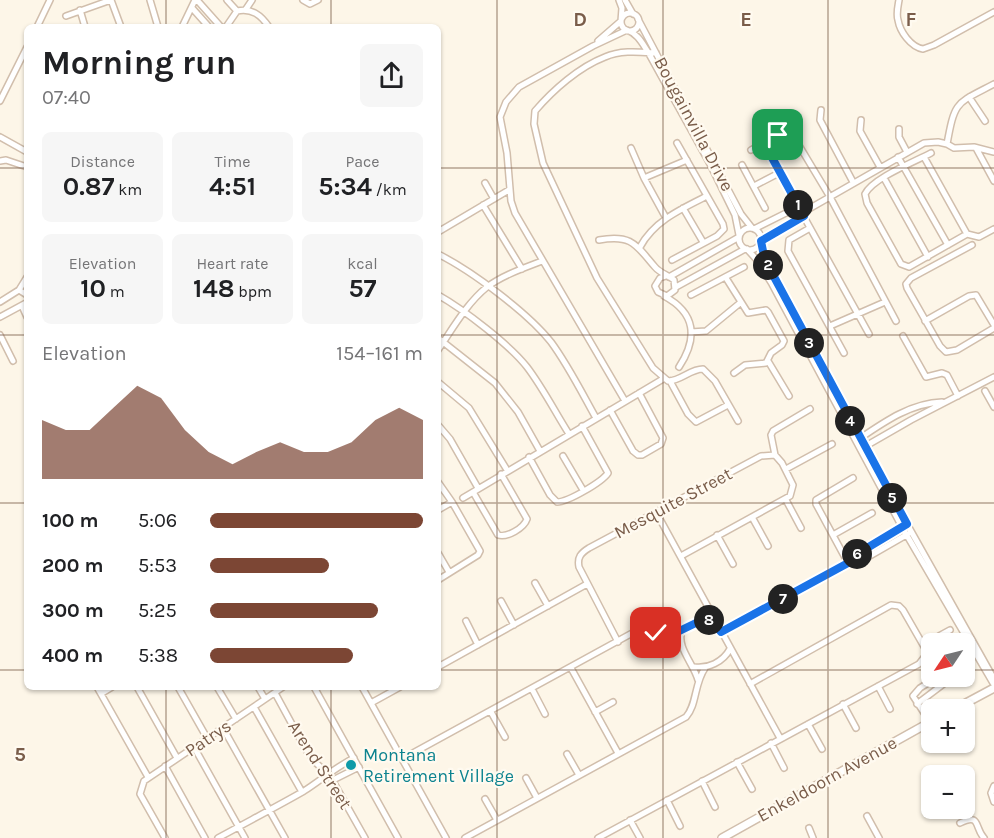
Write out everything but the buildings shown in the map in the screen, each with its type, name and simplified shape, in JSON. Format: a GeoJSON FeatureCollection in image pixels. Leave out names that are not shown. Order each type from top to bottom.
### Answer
{"type":"FeatureCollection","features":[{"type":"Feature","properties":{"kind":"street"},"geometry":{"type":"LineString","coordinates":[[38,24],[50,0]]}},
{"type":"Feature","properties":{"kind":"street"},"geometry":{"type":"LineString","coordinates":[[66,16],[111,0],[120,24]]}},
{"type":"Feature","properties":{"kind":"street"},"geometry":{"type":"LineString","coordinates":[[150,0],[157,24]]}},
{"type":"Feature","properties":{"kind":"street"},"geometry":{"type":"LineString","coordinates":[[184,24],[196,0],[218,24]]}},
{"type":"Feature","properties":{"kind":"street"},"geometry":{"type":"LineString","coordinates":[[227,0],[237,11]]}},
{"type":"Feature","properties":{"kind":"street"},"geometry":{"type":"LineString","coordinates":[[246,9],[252,0]]}},
{"type":"Feature","properties":{"kind":"street"},"geometry":{"type":"LineString","coordinates":[[303,0],[310,4],[318,0]]}},
{"type":"Feature","properties":{"kind":"street","name":"Bougainvilla Drive"},"geometry":{"type":"LineString","coordinates":[[619,0],[622,8],[622,27],[636,35],[648,52],[714,172],[735,215],[740,244],[757,260],[772,284],[993,685]]}},
{"type":"Feature","properties":{"kind":"street","name":"Bougainvilla Drive"},"geometry":{"type":"LineString","coordinates":[[625,0],[656,53],[741,214],[759,233],[760,242],[772,273],[857,440]]}},
{"type":"Feature","properties":{"kind":"street"},"geometry":{"type":"LineString","coordinates":[[899,0],[897,19],[899,25],[912,45],[923,49],[994,12]]}},
{"type":"Feature","properties":{"kind":"street"},"geometry":{"type":"LineString","coordinates":[[192,8],[206,24]]}},
{"type":"Feature","properties":{"kind":"street"},"geometry":{"type":"LineString","coordinates":[[228,24],[237,11],[246,9],[263,18],[267,24]]}},
{"type":"Feature","properties":{"kind":"street"},"geometry":{"type":"LineString","coordinates":[[80,10],[84,24]]}},
{"type":"Feature","properties":{"kind":"street"},"geometry":{"type":"LineString","coordinates":[[593,46],[626,15],[633,14]]}},
{"type":"Feature","properties":{"kind":"street"},"geometry":{"type":"LineString","coordinates":[[625,401],[515,213],[509,190],[501,111],[515,91],[593,46],[627,30],[635,29],[638,20]]}},
{"type":"Feature","properties":{"kind":"street"},"geometry":{"type":"LineString","coordinates":[[656,53],[624,52],[606,56],[593,63],[544,100],[535,111],[536,136],[543,163],[597,278],[653,368],[663,379],[670,381],[694,370],[703,369],[710,374],[738,421]]}},
{"type":"Feature","properties":{"kind":"street"},"geometry":{"type":"LineString","coordinates":[[0,100],[24,53]]}},
{"type":"Feature","properties":{"kind":"street"},"geometry":{"type":"LineString","coordinates":[[947,144],[957,105],[994,84]]}},
{"type":"Feature","properties":{"kind":"street"},"geometry":{"type":"LineString","coordinates":[[969,97],[985,121]]}},
{"type":"Feature","properties":{"kind":"street"},"geometry":{"type":"LineString","coordinates":[[821,110],[820,120],[853,182]]}},
{"type":"Feature","properties":{"kind":"street"},"geometry":{"type":"LineString","coordinates":[[861,120],[860,130],[880,167]]}},
{"type":"Feature","properties":{"kind":"street"},"geometry":{"type":"LineString","coordinates":[[899,129],[899,137],[907,152]]}},
{"type":"Feature","properties":{"kind":"street"},"geometry":{"type":"LineString","coordinates":[[751,150],[783,133],[791,134],[830,197],[896,321]]}},
{"type":"Feature","properties":{"kind":"street"},"geometry":{"type":"LineString","coordinates":[[0,137],[24,150]]}},
{"type":"Feature","properties":{"kind":"street"},"geometry":{"type":"LineString","coordinates":[[663,296],[670,295],[676,289],[746,249],[756,248],[760,242],[804,216],[807,210],[929,141],[947,144],[954,148],[976,148],[994,152]]}},
{"type":"Feature","properties":{"kind":"street"},"geometry":{"type":"LineString","coordinates":[[672,260],[717,236],[724,229],[677,143]]}},
{"type":"Feature","properties":{"kind":"street"},"geometry":{"type":"LineString","coordinates":[[764,143],[869,334]]}},
{"type":"Feature","properties":{"kind":"street"},"geometry":{"type":"LineString","coordinates":[[631,148],[666,218]]}},
{"type":"Feature","properties":{"kind":"street"},"geometry":{"type":"LineString","coordinates":[[976,148],[994,181]]}},
{"type":"Feature","properties":{"kind":"street"},"geometry":{"type":"LineString","coordinates":[[931,153],[868,188],[865,198],[904,266],[909,267],[967,234],[979,237],[994,229]]}},
{"type":"Feature","properties":{"kind":"street"},"geometry":{"type":"LineString","coordinates":[[898,157],[948,245]]}},
{"type":"Feature","properties":{"kind":"street"},"geometry":{"type":"LineString","coordinates":[[924,157],[967,234]]}},
{"type":"Feature","properties":{"kind":"street"},"geometry":{"type":"LineString","coordinates":[[0,161],[6,160],[24,166]]}},
{"type":"Feature","properties":{"kind":"street"},"geometry":{"type":"LineString","coordinates":[[644,178],[687,160]]}},
{"type":"Feature","properties":{"kind":"street"},"geometry":{"type":"LineString","coordinates":[[742,165],[765,208]]}},
{"type":"Feature","properties":{"kind":"street"},"geometry":{"type":"LineString","coordinates":[[753,186],[779,173]]}},
{"type":"Feature","properties":{"kind":"street"},"geometry":{"type":"LineString","coordinates":[[884,178],[928,257]]}},
{"type":"Feature","properties":{"kind":"street"},"geometry":{"type":"LineString","coordinates":[[485,183],[494,199]]}},
{"type":"Feature","properties":{"kind":"street"},"geometry":{"type":"LineString","coordinates":[[441,230],[509,190]]}},
{"type":"Feature","properties":{"kind":"street"},"geometry":{"type":"LineString","coordinates":[[640,248],[647,236],[666,218],[707,196]]}},
{"type":"Feature","properties":{"kind":"street"},"geometry":{"type":"LineString","coordinates":[[483,205],[522,269]]}},
{"type":"Feature","properties":{"kind":"street"},"geometry":{"type":"LineString","coordinates":[[683,208],[703,242]]}},
{"type":"Feature","properties":{"kind":"street"},"geometry":{"type":"LineString","coordinates":[[656,283],[660,278],[668,276],[739,236],[743,230],[800,209],[807,210]]}},
{"type":"Feature","properties":{"kind":"street"},"geometry":{"type":"LineString","coordinates":[[810,228],[789,240],[787,246],[844,353]]}},
{"type":"Feature","properties":{"kind":"street"},"geometry":{"type":"LineString","coordinates":[[599,240],[611,238],[624,240],[640,248],[655,267],[674,280],[678,304]]}},
{"type":"Feature","properties":{"kind":"street"},"geometry":{"type":"LineString","coordinates":[[925,321],[969,296],[976,295],[994,326],[957,350],[949,352],[940,346],[925,321],[907,288],[908,281],[972,245]]}},
{"type":"Feature","properties":{"kind":"street"},"geometry":{"type":"LineString","coordinates":[[441,256],[488,286],[537,326],[549,340],[596,418]]}},
{"type":"Feature","properties":{"kind":"street"},"geometry":{"type":"LineString","coordinates":[[540,451],[518,412],[495,383],[441,340],[488,286],[542,261]]}},
{"type":"Feature","properties":{"kind":"street"},"geometry":{"type":"LineString","coordinates":[[655,267],[658,292],[678,304],[687,316],[691,332],[688,349],[679,367]]}},
{"type":"Feature","properties":{"kind":"street"},"geometry":{"type":"LineString","coordinates":[[691,295],[744,267]]}},
{"type":"Feature","properties":{"kind":"street"},"geometry":{"type":"LineString","coordinates":[[726,278],[740,303],[751,314],[766,310],[768,312],[784,343],[771,353],[768,361],[763,364],[745,365],[734,373]]}},
{"type":"Feature","properties":{"kind":"street"},"geometry":{"type":"LineString","coordinates":[[0,302],[19,290],[24,282]]}},
{"type":"Feature","properties":{"kind":"street"},"geometry":{"type":"LineString","coordinates":[[19,290],[24,293]]}},
{"type":"Feature","properties":{"kind":"street"},"geometry":{"type":"LineString","coordinates":[[441,297],[515,353],[526,366],[568,434]]}},
{"type":"Feature","properties":{"kind":"street"},"geometry":{"type":"LineString","coordinates":[[830,326],[885,302]]}},
{"type":"Feature","properties":{"kind":"street"},"geometry":{"type":"LineString","coordinates":[[691,332],[706,331],[740,303]]}},
{"type":"Feature","properties":{"kind":"street"},"geometry":{"type":"LineString","coordinates":[[0,317],[24,305]]}},
{"type":"Feature","properties":{"kind":"street"},"geometry":{"type":"LineString","coordinates":[[0,335],[14,361]]}},
{"type":"Feature","properties":{"kind":"street"},"geometry":{"type":"LineString","coordinates":[[903,336],[926,377],[942,373],[947,375],[958,396]]}},
{"type":"Feature","properties":{"kind":"street"},"geometry":{"type":"LineString","coordinates":[[768,361],[789,396]]}},
{"type":"Feature","properties":{"kind":"street"},"geometry":{"type":"LineString","coordinates":[[862,448],[994,376]]}},
{"type":"Feature","properties":{"kind":"street"},"geometry":{"type":"LineString","coordinates":[[463,498],[663,379]]}},
{"type":"Feature","properties":{"kind":"street"},"geometry":{"type":"LineString","coordinates":[[670,381],[688,414],[696,422],[728,405]]}},
{"type":"Feature","properties":{"kind":"street"},"geometry":{"type":"LineString","coordinates":[[441,385],[468,408],[507,470]]}},
{"type":"Feature","properties":{"kind":"street"},"geometry":{"type":"LineString","coordinates":[[985,391],[994,407]]}},
{"type":"Feature","properties":{"kind":"street"},"geometry":{"type":"LineString","coordinates":[[610,410],[633,451],[638,455],[661,444],[663,438],[639,393]]}},
{"type":"Feature","properties":{"kind":"street"},"geometry":{"type":"LineString","coordinates":[[857,440],[894,416],[918,406],[944,402]]}},
{"type":"Feature","properties":{"kind":"street"},"geometry":{"type":"LineString","coordinates":[[681,556],[790,496],[794,486],[786,469],[775,455],[771,435],[773,431],[810,409]]}},
{"type":"Feature","properties":{"kind":"street"},"geometry":{"type":"LineString","coordinates":[[529,457],[550,495],[557,502],[564,502],[603,479],[608,472],[582,426]]}},
{"type":"Feature","properties":{"kind":"street"},"geometry":{"type":"LineString","coordinates":[[441,429],[450,440],[498,535],[505,536],[524,525],[527,519],[501,474]]}},
{"type":"Feature","properties":{"kind":"street"},"geometry":{"type":"LineString","coordinates":[[786,469],[832,444]]}},
{"type":"Feature","properties":{"kind":"street","name":"Mesquite Street"},"geometry":{"type":"LineString","coordinates":[[587,584],[578,562],[580,555],[589,548],[761,456],[775,455]]}},
{"type":"Feature","properties":{"kind":"street"},"geometry":{"type":"LineString","coordinates":[[563,456],[583,490]]}},
{"type":"Feature","properties":{"kind":"street"},"geometry":{"type":"LineString","coordinates":[[848,563],[816,504],[816,500],[853,478]]}},
{"type":"Feature","properties":{"kind":"street"},"geometry":{"type":"LineString","coordinates":[[441,486],[480,551],[478,555],[441,578]]}},
{"type":"Feature","properties":{"kind":"street"},"geometry":{"type":"LineString","coordinates":[[786,500],[801,528]]}},
{"type":"Feature","properties":{"kind":"street"},"geometry":{"type":"LineString","coordinates":[[441,508],[452,502]]}},
{"type":"Feature","properties":{"kind":"street"},"geometry":{"type":"LineString","coordinates":[[656,512],[780,738]]}},
{"type":"Feature","properties":{"kind":"street"},"geometry":{"type":"LineString","coordinates":[[833,535],[872,513]]}},
{"type":"Feature","properties":{"kind":"street"},"geometry":{"type":"LineString","coordinates":[[752,517],[768,546]]}},
{"type":"Feature","properties":{"kind":"street"},"geometry":{"type":"LineString","coordinates":[[848,563],[852,557],[904,526]]}},
{"type":"Feature","properties":{"kind":"street"},"geometry":{"type":"LineString","coordinates":[[721,632],[848,563],[866,559],[909,533]]}},
{"type":"Feature","properties":{"kind":"street"},"geometry":{"type":"LineString","coordinates":[[717,536],[733,564]]}},
{"type":"Feature","properties":{"kind":"street"},"geometry":{"type":"LineString","coordinates":[[441,558],[449,572]]}},
{"type":"Feature","properties":{"kind":"street"},"geometry":{"type":"LineString","coordinates":[[536,583],[548,606]]}},
{"type":"Feature","properties":{"kind":"street"},"geometry":{"type":"LineString","coordinates":[[441,664],[587,584],[618,642]]}},
{"type":"Feature","properties":{"kind":"street"},"geometry":{"type":"LineString","coordinates":[[501,601],[514,625]]}},
{"type":"Feature","properties":{"kind":"street"},"geometry":{"type":"LineString","coordinates":[[598,838],[919,664],[926,655],[926,650],[906,614],[899,606],[891,605],[750,684]]}},
{"type":"Feature","properties":{"kind":"street"},"geometry":{"type":"LineString","coordinates":[[667,637],[700,621],[706,615],[708,607]]}},
{"type":"Feature","properties":{"kind":"street"},"geometry":{"type":"LineString","coordinates":[[700,621],[709,620],[717,625]]}},
{"type":"Feature","properties":{"kind":"street"},"geometry":{"type":"LineString","coordinates":[[466,621],[478,645]]}},
{"type":"Feature","properties":{"kind":"street"},"geometry":{"type":"LineString","coordinates":[[402,759],[640,630],[667,637],[681,644]]}},
{"type":"Feature","properties":{"kind":"street"},"geometry":{"type":"LineString","coordinates":[[944,633],[950,630]]}},
{"type":"Feature","properties":{"kind":"street"},"geometry":{"type":"LineString","coordinates":[[682,631],[681,644],[698,680]]}},
{"type":"Feature","properties":{"kind":"street"},"geometry":{"type":"LineString","coordinates":[[694,668],[705,668],[722,659],[730,649]]}},
{"type":"Feature","properties":{"kind":"street"},"geometry":{"type":"LineString","coordinates":[[722,659],[735,658]]}},
{"type":"Feature","properties":{"kind":"street"},"geometry":{"type":"LineString","coordinates":[[571,668],[618,753]]}},
{"type":"Feature","properties":{"kind":"street"},"geometry":{"type":"LineString","coordinates":[[465,838],[686,717],[693,705],[698,680],[705,668]]}},
{"type":"Feature","properties":{"kind":"street"},"geometry":{"type":"LineString","coordinates":[[971,699],[993,685]]}},
{"type":"Feature","properties":{"kind":"street"},"geometry":{"type":"LineString","coordinates":[[878,686],[890,709]]}},
{"type":"Feature","properties":{"kind":"street"},"geometry":{"type":"LineString","coordinates":[[921,709],[914,698],[914,693],[923,687]]}},
{"type":"Feature","properties":{"kind":"street"},"geometry":{"type":"LineString","coordinates":[[917,704],[939,687]]}},
{"type":"Feature","properties":{"kind":"street"},"geometry":{"type":"LineString","coordinates":[[532,689],[545,714]]}},
{"type":"Feature","properties":{"kind":"street"},"geometry":{"type":"LineString","coordinates":[[100,690],[148,777],[141,785],[140,794],[165,838]]}},
{"type":"Feature","properties":{"kind":"street"},"geometry":{"type":"LineString","coordinates":[[102,693],[107,690]]}},
{"type":"Feature","properties":{"kind":"street"},"geometry":{"type":"LineString","coordinates":[[138,690],[177,758]]}},
{"type":"Feature","properties":{"kind":"street"},"geometry":{"type":"LineString","coordinates":[[180,690],[207,738]]}},
{"type":"Feature","properties":{"kind":"street"},"geometry":{"type":"LineString","coordinates":[[219,690],[236,719]]}},
{"type":"Feature","properties":{"kind":"street"},"geometry":{"type":"LineString","coordinates":[[260,690],[265,699]]}},
{"type":"Feature","properties":{"kind":"street","name":"Patrys"},"geometry":{"type":"LineString","coordinates":[[148,777],[279,690]]}},
{"type":"Feature","properties":{"kind":"street"},"geometry":{"type":"LineString","coordinates":[[316,690],[398,838]]}},
{"type":"Feature","properties":{"kind":"street"},"geometry":{"type":"LineString","coordinates":[[364,690],[446,838]]}},
{"type":"Feature","properties":{"kind":"street"},"geometry":{"type":"LineString","coordinates":[[371,703],[395,690]]}},
{"type":"Feature","properties":{"kind":"street","name":"Arend Street"},"geometry":{"type":"LineString","coordinates":[[275,693],[306,750],[318,766],[329,773],[364,838]]}},
{"type":"Feature","properties":{"kind":"street"},"geometry":{"type":"LineString","coordinates":[[595,712],[613,702]]}},
{"type":"Feature","properties":{"kind":"street"},"geometry":{"type":"LineString","coordinates":[[843,704],[856,728]]}},
{"type":"Feature","properties":{"kind":"street"},"geometry":{"type":"LineString","coordinates":[[254,707],[302,792]]}},
{"type":"Feature","properties":{"kind":"street"},"geometry":{"type":"LineString","coordinates":[[490,712],[505,737]]}},
{"type":"Feature","properties":{"kind":"street"},"geometry":{"type":"LineString","coordinates":[[808,724],[822,750]]}},
{"type":"Feature","properties":{"kind":"street","name":"Enkeldoorn Avenue"},"geometry":{"type":"LineString","coordinates":[[722,838],[921,727]]}},
{"type":"Feature","properties":{"kind":"street"},"geometry":{"type":"LineString","coordinates":[[223,728],[285,838]]}},
{"type":"Feature","properties":{"kind":"street"},"geometry":{"type":"LineString","coordinates":[[771,743],[784,768]]}},
{"type":"Feature","properties":{"kind":"street"},"geometry":{"type":"LineString","coordinates":[[194,747],[245,838]]}},
{"type":"Feature","properties":{"kind":"street"},"geometry":{"type":"LineString","coordinates":[[567,754],[579,775]]}},
{"type":"Feature","properties":{"kind":"street"},"geometry":{"type":"LineString","coordinates":[[218,838],[302,792],[354,758]]}},
{"type":"Feature","properties":{"kind":"street"},"geometry":{"type":"LineString","coordinates":[[737,762],[752,789]]}},
{"type":"Feature","properties":{"kind":"street"},"geometry":{"type":"LineString","coordinates":[[165,766],[205,838]]}},
{"type":"Feature","properties":{"kind":"street"},"geometry":{"type":"LineString","coordinates":[[333,780],[359,767]]}},
{"type":"Feature","properties":{"kind":"street"},"geometry":{"type":"LineString","coordinates":[[526,778],[537,798]]}},
{"type":"Feature","properties":{"kind":"street"},"geometry":{"type":"LineString","coordinates":[[702,781],[716,807]]}},
{"type":"Feature","properties":{"kind":"street"},"geometry":{"type":"LineString","coordinates":[[994,786],[991,794],[994,802]]}},
{"type":"Feature","properties":{"kind":"street"},"geometry":{"type":"LineString","coordinates":[[485,799],[496,820]]}},
{"type":"Feature","properties":{"kind":"street"},"geometry":{"type":"LineString","coordinates":[[666,800],[680,826]]}},
{"type":"Feature","properties":{"kind":"street"},"geometry":{"type":"LineString","coordinates":[[867,816],[879,838]]}},
{"type":"Feature","properties":{"kind":"street"},"geometry":{"type":"LineString","coordinates":[[960,823],[969,819],[974,820],[979,825],[979,833],[984,838]]}},
{"type":"Feature","properties":{"kind":"street"},"geometry":{"type":"LineString","coordinates":[[630,820],[640,838]]}},
{"type":"Feature","properties":{"kind":"street"},"geometry":{"type":"LineString","coordinates":[[809,828],[813,838]]}},
{"type":"Feature","properties":{"kind":"place","name":"Montana Retirement Village"},"geometry":{"type":"Point","coordinates":[351,765]}},
{"type":"Feature","properties":{"kind":"route"},"geometry":{"type":"LineString","coordinates":[[656,633],[667,637],[704,620],[712,621],[721,632],[848,563],[852,557],[907,524],[764,256],[761,241],[804,216],[764,143],[778,135]]}}]}
